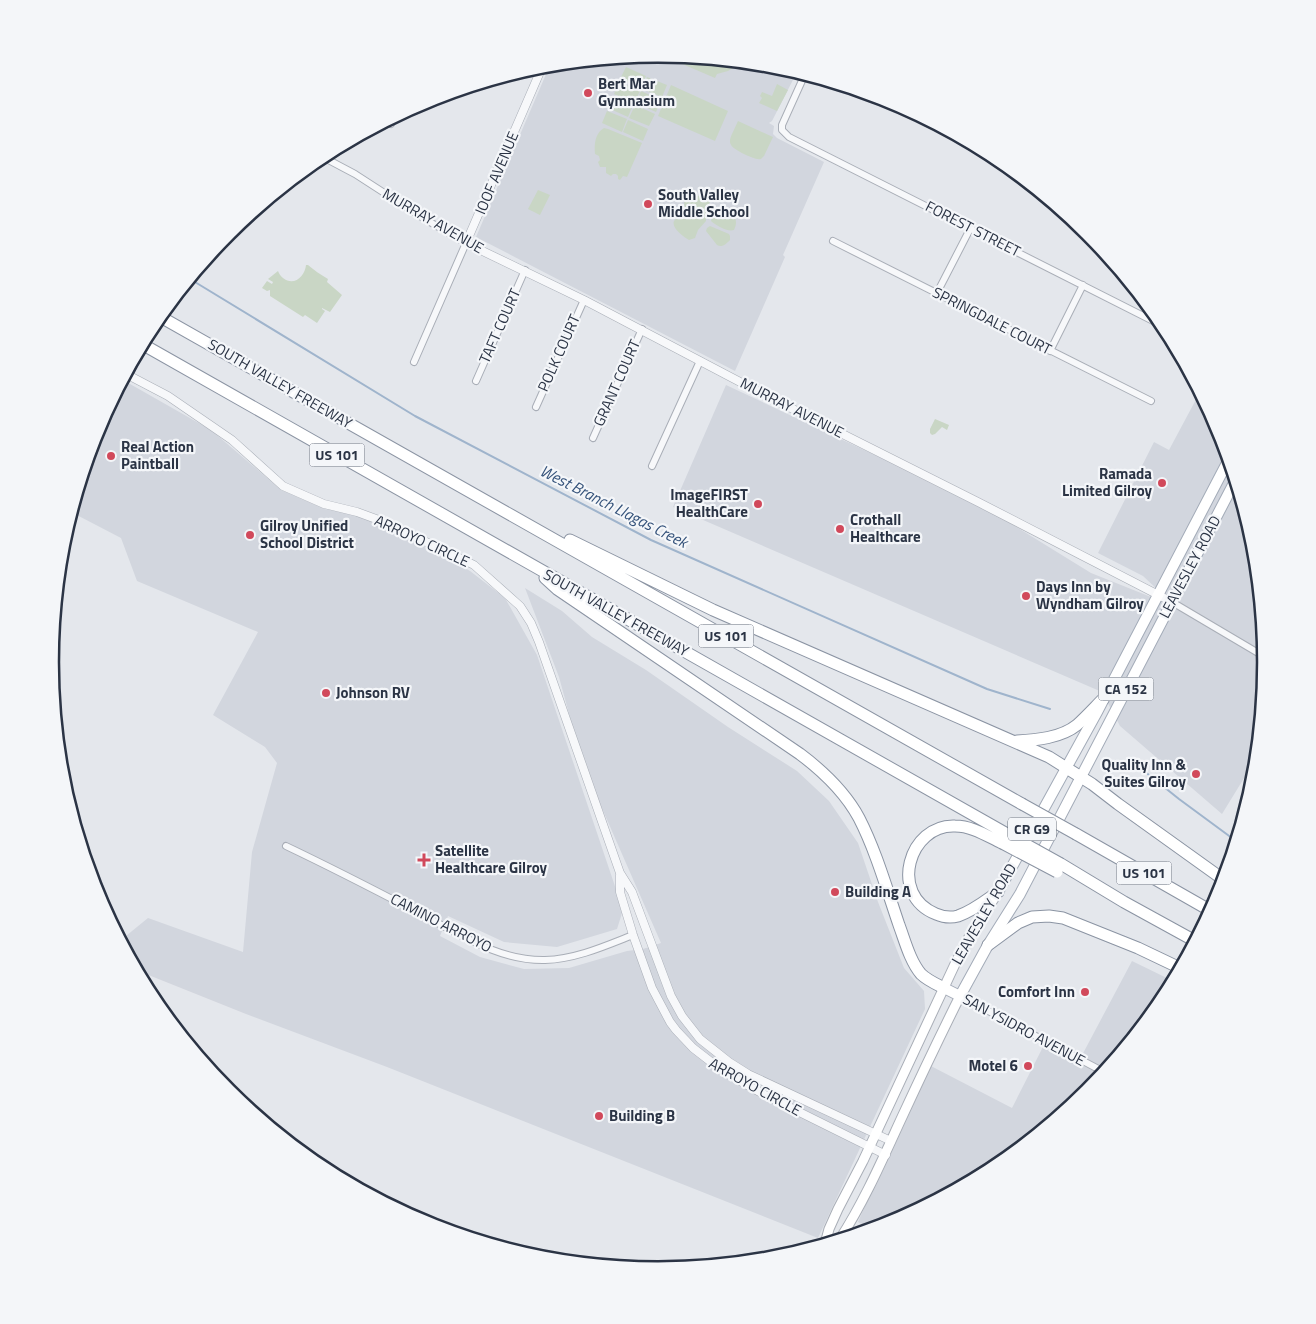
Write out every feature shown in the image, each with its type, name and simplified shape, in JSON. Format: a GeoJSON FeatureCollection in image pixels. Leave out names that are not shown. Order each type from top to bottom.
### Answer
{"type":"FeatureCollection","features":[{"type":"Feature","properties":{"kind":"highway","name":"SOUTH VALLEY FREEWAY"},"geometry":{"type":"LineString","coordinates":[[166,320],[1204,907]]}},
{"type":"Feature","properties":{"kind":"highway","name":"SOUTH VALLEY FREEWAY"},"geometry":{"type":"LineString","coordinates":[[148,348],[533,566],[1004,839],[1189,938]]}},
{"type":"Feature","properties":{"kind":"highway"},"geometry":{"type":"LineString","coordinates":[[430,469],[699,604],[1049,757],[1082,777],[1218,875]]}},
{"type":"Feature","properties":{"kind":"highway"},"geometry":{"type":"LineString","coordinates":[[533,566],[556,588],[800,754],[830,780],[851,805],[864,828],[906,946],[916,965],[921,974],[928,980],[944,988]]}},
{"type":"Feature","properties":{"kind":"highway","name":"CA 152"},"geometry":{"type":"LineString","coordinates":[[1013,742],[1057,735],[1076,726],[1104,698]]}},
{"type":"Feature","properties":{"kind":"highway"},"geometry":{"type":"LineString","coordinates":[[998,892],[974,910],[956,917],[944,917],[929,911],[918,903],[911,892],[908,878],[910,864],[915,851],[927,836],[940,828],[966,827],[1004,839]]}},
{"type":"Feature","properties":{"kind":"highway"},"geometry":{"type":"LineString","coordinates":[[988,945],[1018,923],[1032,917],[1049,916],[1063,918],[1138,948],[1175,966]]}},
{"type":"Feature","properties":{"kind":"main road","name":"LEAVESLEY ROAD"},"geometry":{"type":"LineString","coordinates":[[827,1237],[838,1209],[965,944],[998,892],[1104,698],[1224,468]]}},
{"type":"Feature","properties":{"kind":"main road","name":"LEAVESLEY ROAD"},"geometry":{"type":"LineString","coordinates":[[845,1231],[886,1154],[960,996],[988,945],[1028,881],[1231,488]]}},
{"type":"Feature","properties":{"kind":"main road","name":"SAN YSIDRO AVENUE"},"geometry":{"type":"LineString","coordinates":[[944,988],[960,996]]}},
{"type":"Feature","properties":{"kind":"street","name":"IOOF AVENUE"},"geometry":{"type":"LineString","coordinates":[[414,362],[539,75]]}},
{"type":"Feature","properties":{"kind":"street","name":"FOREST STREET"},"geometry":{"type":"LineString","coordinates":[[802,80],[782,125],[782,130],[789,137],[1147,317]]}},
{"type":"Feature","properties":{"kind":"street","name":"MURRAY AVENUE"},"geometry":{"type":"LineString","coordinates":[[330,161],[355,174],[422,218],[466,242],[642,329],[767,396],[1158,594],[1257,652]]}},
{"type":"Feature","properties":{"kind":"street"},"geometry":{"type":"LineString","coordinates":[[937,293],[970,229]]}},
{"type":"Feature","properties":{"kind":"street","name":"SPRINGDALE COURT"},"geometry":{"type":"LineString","coordinates":[[833,241],[1151,401]]}},
{"type":"Feature","properties":{"kind":"street","name":"TAFT COURT"},"geometry":{"type":"LineString","coordinates":[[476,381],[525,270]]}},
{"type":"Feature","properties":{"kind":"street"},"geometry":{"type":"LineString","coordinates":[[1050,351],[1084,284]]}},
{"type":"Feature","properties":{"kind":"street","name":"POLK COURT"},"geometry":{"type":"LineString","coordinates":[[536,408],[584,300]]}},
{"type":"Feature","properties":{"kind":"street","name":"GRANT COURT"},"geometry":{"type":"LineString","coordinates":[[593,438],[642,329]]}},
{"type":"Feature","properties":{"kind":"street"},"geometry":{"type":"LineString","coordinates":[[652,466],[700,360]]}},
{"type":"Feature","properties":{"kind":"street","name":"ARROYO CIRCLE"},"geometry":{"type":"LineString","coordinates":[[131,377],[168,396],[232,440],[283,486],[324,504],[357,512],[387,523],[474,565],[520,606],[531,623],[539,642],[620,873],[632,892],[671,996],[682,1016],[700,1039],[711,1049],[748,1074],[891,1141]]}},
{"type":"Feature","properties":{"kind":"street","name":"CAMINO ARROYO"},"geometry":{"type":"LineString","coordinates":[[286,846],[474,942],[508,955],[525,959],[546,960],[568,957],[584,954],[633,935]]}},
{"type":"Feature","properties":{"kind":"street","name":"ARROYO CIRCLE"},"geometry":{"type":"LineString","coordinates":[[620,873],[620,892],[652,988],[670,1022],[693,1048],[724,1072],[765,1095],[886,1154]]}},
{"type":"Feature","properties":{"kind":"street","name":"SAN YSIDRO AVENUE"},"geometry":{"type":"LineString","coordinates":[[960,996],[1098,1069]]}},
{"type":"Feature","properties":{"kind":"shaded area","name":"South Valley Middle School"},"geometry":{"type":"Polygon","coordinates":[[[658,63],[736,68],[794,78],[772,121],[769,123],[774,126],[773,134],[777,138],[824,162],[735,371],[476,237],[546,73],[619,64],[658,63]]]}},
{"type":"Feature","properties":{"kind":"shaded area"},"geometry":{"type":"Polygon","coordinates":[[[128,383],[211,430],[281,490],[325,509],[376,519],[470,571],[505,598],[537,655],[623,910],[617,929],[557,947],[504,942],[448,916],[440,936],[480,957],[524,969],[569,968],[661,943],[583,765],[559,677],[525,588],[562,611],[592,637],[646,670],[728,727],[797,771],[829,801],[858,843],[878,902],[904,968],[924,991],[925,1009],[818,1238],[387,1067],[147,974],[126,936],[148,918],[243,952],[252,852],[277,763],[265,747],[213,715],[258,632],[137,581],[121,538],[77,515],[104,433],[128,383]]]}},
{"type":"Feature","properties":{"kind":"shaded area"},"geometry":{"type":"Polygon","coordinates":[[[726,385],[979,504],[1091,573],[1176,607],[1143,576],[1098,553],[1154,442],[1169,450],[1196,399],[1212,433],[1237,507],[1246,545],[1252,584],[1256,623],[1256,701],[1247,774],[1222,814],[1120,726],[1102,692],[673,507],[726,385]]]}},
{"type":"Feature","properties":{"kind":"shaded area"},"geometry":{"type":"Polygon","coordinates":[[[1132,961],[1167,978],[1133,1027],[1109,1057],[1053,1113],[1023,1137],[958,1181],[887,1216],[863,1225],[858,1222],[927,1064],[1012,1108],[1046,1041],[1080,1059],[1132,961]]]}},
{"type":"Feature","properties":{"kind":"green space"},"geometry":{"type":"Polygon","coordinates":[[[681,64],[733,68],[717,74],[715,78],[681,64]]]}},
{"type":"Feature","properties":{"kind":"green space"},"geometry":{"type":"Polygon","coordinates":[[[626,67],[646,76],[640,88],[620,79],[626,67]]]}},
{"type":"Feature","properties":{"kind":"green space"},"geometry":{"type":"Polygon","coordinates":[[[647,77],[667,85],[662,97],[642,89],[647,77]]]}},
{"type":"Feature","properties":{"kind":"green space"},"geometry":{"type":"Polygon","coordinates":[[[619,82],[640,91],[634,103],[614,94],[619,82]]]}},
{"type":"Feature","properties":{"kind":"green space"},"geometry":{"type":"Polygon","coordinates":[[[777,84],[788,90],[777,111],[759,103],[762,98],[760,96],[762,92],[772,96],[777,84]]]}},
{"type":"Feature","properties":{"kind":"green space"},"geometry":{"type":"Polygon","coordinates":[[[671,85],[728,111],[715,141],[658,116],[671,85]]]}},
{"type":"Feature","properties":{"kind":"green space"},"geometry":{"type":"Polygon","coordinates":[[[641,91],[661,100],[656,112],[636,103],[641,91]]]}},
{"type":"Feature","properties":{"kind":"green space"},"geometry":{"type":"Polygon","coordinates":[[[613,96],[633,105],[628,117],[608,108],[613,96]]]}},
{"type":"Feature","properties":{"kind":"green space"},"geometry":{"type":"Polygon","coordinates":[[[635,105],[655,114],[649,126],[629,118],[635,105]]]}},
{"type":"Feature","properties":{"kind":"green space"},"geometry":{"type":"Polygon","coordinates":[[[607,111],[627,119],[622,132],[602,123],[607,111]]]}},
{"type":"Feature","properties":{"kind":"green space"},"geometry":{"type":"Polygon","coordinates":[[[628,120],[648,129],[643,141],[623,132],[628,120]]]}},
{"type":"Feature","properties":{"kind":"green space"},"geometry":{"type":"Polygon","coordinates":[[[738,121],[773,137],[761,159],[746,155],[731,145],[731,138],[738,121]]]}},
{"type":"Feature","properties":{"kind":"green space"},"geometry":{"type":"Polygon","coordinates":[[[604,128],[642,143],[627,177],[623,176],[620,180],[616,174],[611,176],[606,173],[606,167],[600,167],[598,162],[600,160],[599,156],[595,154],[597,136],[604,128]]]}},
{"type":"Feature","properties":{"kind":"green space"},"geometry":{"type":"Polygon","coordinates":[[[538,190],[550,195],[540,215],[528,209],[538,190]]]}},
{"type":"Feature","properties":{"kind":"green space"},"geometry":{"type":"Polygon","coordinates":[[[687,196],[703,197],[710,202],[706,212],[706,221],[698,230],[695,238],[689,240],[678,232],[674,226],[674,221],[683,212],[684,199],[687,196]]]}},
{"type":"Feature","properties":{"kind":"green space"},"geometry":{"type":"Polygon","coordinates":[[[721,214],[734,217],[736,226],[734,230],[719,227],[711,221],[713,216],[721,214]]]}},
{"type":"Feature","properties":{"kind":"green space"},"geometry":{"type":"Polygon","coordinates":[[[710,226],[729,234],[730,240],[722,246],[717,245],[706,231],[710,226]]]}},
{"type":"Feature","properties":{"kind":"green space"},"geometry":{"type":"Polygon","coordinates":[[[306,265],[328,279],[327,282],[342,295],[330,312],[322,308],[325,311],[317,323],[305,315],[303,317],[270,296],[270,290],[267,291],[262,288],[267,281],[272,284],[273,282],[268,279],[278,271],[287,280],[295,281],[304,273],[306,265]]]}},
{"type":"Feature","properties":{"kind":"green space"},"geometry":{"type":"Polygon","coordinates":[[[935,419],[949,425],[947,430],[942,427],[932,435],[930,429],[935,419]]]}},
{"type":"Feature","properties":{"kind":"waterway","name":"West Branch Llagas Creek"},"geometry":{"type":"LineString","coordinates":[[195,282],[415,416],[651,540],[987,689],[1050,709]]}},
{"type":"Feature","properties":{"kind":"waterway","name":"West Branch Llagas Creek"},"geometry":{"type":"LineString","coordinates":[[1129,759],[1231,837]]}},
{"type":"Feature","properties":{"kind":"place","name":"Bert Mar Gymnasium"},"geometry":{"type":"Point","coordinates":[588,93]}},
{"type":"Feature","properties":{"kind":"place","name":"South Valley Middle School"},"geometry":{"type":"Point","coordinates":[648,204]}},
{"type":"Feature","properties":{"kind":"place","name":"Real Action Paintball"},"geometry":{"type":"Point","coordinates":[111,456]}},
{"type":"Feature","properties":{"kind":"place","name":"Ramada Limited Gilroy"},"geometry":{"type":"Point","coordinates":[1162,483]}},
{"type":"Feature","properties":{"kind":"place","name":"ImageFIRST HealthCare"},"geometry":{"type":"Point","coordinates":[758,504]}},
{"type":"Feature","properties":{"kind":"place","name":"Crothall Healthcare"},"geometry":{"type":"Point","coordinates":[840,529]}},
{"type":"Feature","properties":{"kind":"place","name":"Gilroy Unified School District"},"geometry":{"type":"Point","coordinates":[250,535]}},
{"type":"Feature","properties":{"kind":"place","name":"Days Inn by Wyndham Gilroy"},"geometry":{"type":"Point","coordinates":[1026,596]}},
{"type":"Feature","properties":{"kind":"place","name":"Johnson RV"},"geometry":{"type":"Point","coordinates":[326,693]}},
{"type":"Feature","properties":{"kind":"place","name":"Quality Inn & Suites Gilroy"},"geometry":{"type":"Point","coordinates":[1196,774]}},
{"type":"Feature","properties":{"kind":"place","name":"Satellite Healthcare Gilroy"},"geometry":{"type":"Point","coordinates":[424,860]}},
{"type":"Feature","properties":{"kind":"place","name":"Building A"},"geometry":{"type":"Point","coordinates":[835,892]}},
{"type":"Feature","properties":{"kind":"place","name":"Comfort Inn"},"geometry":{"type":"Point","coordinates":[1085,992]}},
{"type":"Feature","properties":{"kind":"place","name":"Motel 6"},"geometry":{"type":"Point","coordinates":[1028,1066]}},
{"type":"Feature","properties":{"kind":"place","name":"Building B"},"geometry":{"type":"Point","coordinates":[599,1116]}}]}
